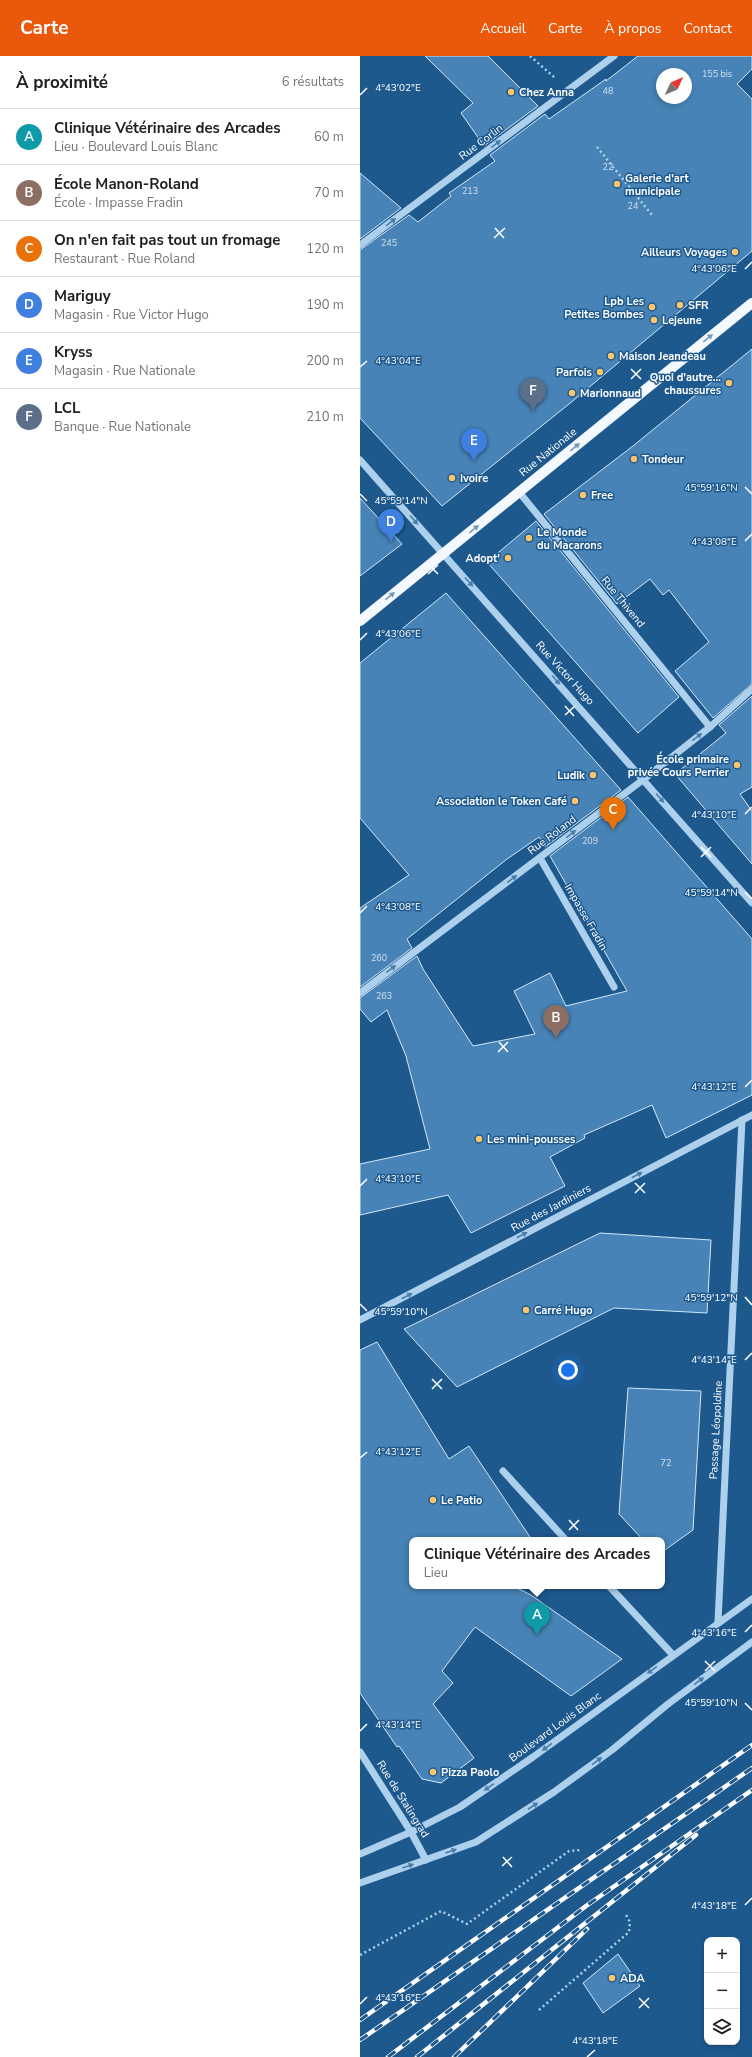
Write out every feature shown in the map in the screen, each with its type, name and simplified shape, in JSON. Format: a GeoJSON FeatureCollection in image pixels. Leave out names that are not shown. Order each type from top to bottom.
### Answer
{"type":"FeatureCollection","features":[{"type":"Feature","properties":{"kind":"main road","name":"Rue Nationale"},"geometry":{"type":"LineString","coordinates":[[360,621],[752,303]]}},
{"type":"Feature","properties":{"kind":"street","name":"Rue Corlin"},"geometry":{"type":"LineString","coordinates":[[360,245],[614,56]]}},
{"type":"Feature","properties":{"kind":"street","name":"Rue Victor Hugo"},"geometry":{"type":"LineString","coordinates":[[360,460],[644,779],[752,903]]}},
{"type":"Feature","properties":{"kind":"street","name":"Rue Thivend"},"geometry":{"type":"LineString","coordinates":[[519,492],[710,726]]}},
{"type":"Feature","properties":{"kind":"street","name":"Rue Roland"},"geometry":{"type":"LineString","coordinates":[[360,993],[644,779],[710,726],[752,689]]}},
{"type":"Feature","properties":{"kind":"street","name":"Impasse Fradin"},"geometry":{"type":"LineString","coordinates":[[540,858],[614,987]]}},
{"type":"Feature","properties":{"kind":"street","name":"Rue des Jardiniers"},"geometry":{"type":"LineString","coordinates":[[360,1320],[752,1114]]}},
{"type":"Feature","properties":{"kind":"street","name":"Passage Léopoldine"},"geometry":{"type":"LineString","coordinates":[[718,1622],[742,1120]]}},
{"type":"Feature","properties":{"kind":"street"},"geometry":{"type":"LineString","coordinates":[[503,1471],[563,1537]]}},
{"type":"Feature","properties":{"kind":"street"},"geometry":{"type":"LineString","coordinates":[[612,1589],[673,1655]]}},
{"type":"Feature","properties":{"kind":"street","name":"Boulevard Louis Blanc"},"geometry":{"type":"LineString","coordinates":[[360,1854],[411,1832],[460,1807],[533,1757],[752,1598]]}},
{"type":"Feature","properties":{"kind":"street"},"geometry":{"type":"LineString","coordinates":[[360,1883],[476,1842],[554,1792],[612,1750],[668,1704],[752,1642]]}},
{"type":"Feature","properties":{"kind":"street","name":"Rue de Stalingrad"},"geometry":{"type":"LineString","coordinates":[[360,1752],[411,1832],[426,1860]]}},
{"type":"Feature","properties":{"kind":"path"},"geometry":{"type":"LineString","coordinates":[[530,56],[568,89]]}},
{"type":"Feature","properties":{"kind":"path"},"geometry":{"type":"LineString","coordinates":[[597,147],[652,215]]}},
{"type":"Feature","properties":{"kind":"path"},"geometry":{"type":"LineString","coordinates":[[360,1955],[441,1911],[467,1924],[569,1851],[581,1850]]}},
{"type":"Feature","properties":{"kind":"path"},"geometry":{"type":"LineString","coordinates":[[540,2010],[629,1932],[630,1922],[625,1913]]}},
{"type":"Feature","properties":{"kind":"building"},"geometry":{"type":"Polygon","coordinates":[[[425,56],[488,56],[538,106],[484,146],[461,113],[473,103],[425,56]]]}},
{"type":"Feature","properties":{"kind":"building"},"geometry":{"type":"Polygon","coordinates":[[[638,56],[752,56],[752,69],[737,84],[752,99],[752,251],[569,404],[442,506],[360,418],[360,250],[409,215],[418,222],[451,196],[449,193],[495,161],[490,155],[545,114],[549,119],[606,79],[606,81],[638,56]]]}},
{"type":"Feature","properties":{"kind":"building"},"geometry":{"type":"Polygon","coordinates":[[[360,173],[401,208],[360,239],[360,173]]]}},
{"type":"Feature","properties":{"kind":"building"},"geometry":{"type":"Polygon","coordinates":[[[752,349],[752,684],[713,718],[675,671],[709,642],[669,590],[663,595],[650,579],[617,604],[544,514],[633,446],[752,349]]]}},
{"type":"Feature","properties":{"kind":"building"},"geometry":{"type":"Polygon","coordinates":[[[360,498],[402,544],[360,576],[360,498]]]}},
{"type":"Feature","properties":{"kind":"building"},"geometry":{"type":"Polygon","coordinates":[[[536,521],[679,697],[638,733],[487,562],[536,521]]]}},
{"type":"Feature","properties":{"kind":"building"},"geometry":{"type":"Polygon","coordinates":[[[446,593],[621,790],[545,847],[539,837],[507,859],[407,939],[412,948],[360,987],[360,908],[409,875],[360,818],[360,663],[446,593]]]}},
{"type":"Feature","properties":{"kind":"building"},"geometry":{"type":"Polygon","coordinates":[[[752,696],[752,787],[740,794],[752,811],[752,864],[675,774],[726,733],[719,725],[752,696]]]}},
{"type":"Feature","properties":{"kind":"building"},"geometry":{"type":"Polygon","coordinates":[[[628,797],[752,939],[752,1095],[666,1138],[652,1105],[584,1135],[585,1138],[550,1157],[565,1186],[471,1233],[448,1195],[360,1215],[360,1164],[430,1149],[406,1056],[387,1010],[371,1022],[360,1009],[360,998],[417,956],[423,969],[473,1046],[535,1034],[514,991],[550,973],[566,1006],[627,991],[550,856],[628,797]]]}},
{"type":"Feature","properties":{"kind":"building","name":"Carré Hugo"},"geometry":{"type":"Polygon","coordinates":[[[600,1233],[711,1240],[707,1313],[614,1308],[457,1387],[404,1329],[600,1233]]]}},
{"type":"Feature","properties":{"kind":"building","name":"Le Patio"},"geometry":{"type":"Polygon","coordinates":[[[377,1342],[449,1459],[469,1446],[530,1537],[409,1537],[409,1589],[519,1589],[531,1595],[622,1659],[571,1696],[475,1627],[442,1671],[453,1683],[433,1704],[474,1758],[441,1783],[422,1779],[399,1746],[397,1747],[360,1693],[360,1350],[377,1342]]]}},
{"type":"Feature","properties":{"kind":"building"},"geometry":{"type":"Polygon","coordinates":[[[628,1388],[701,1391],[693,1530],[665,1550],[665,1537],[640,1537],[619,1514],[628,1388]]]}},
{"type":"Feature","properties":{"kind":"building","name":"ADA"},"geometry":{"type":"Polygon","coordinates":[[[618,1954],[640,1986],[603,2013],[583,1983],[618,1954]]]}},
{"type":"Feature","properties":{"kind":"railway"},"geometry":{"type":"LineString","coordinates":[[360,2020],[752,1745]]}},
{"type":"Feature","properties":{"kind":"railway"},"geometry":{"type":"LineString","coordinates":[[360,2040],[752,1768]]}},
{"type":"Feature","properties":{"kind":"railway"},"geometry":{"type":"LineString","coordinates":[[388,2057],[586,1906],[752,1790]]}},
{"type":"Feature","properties":{"kind":"railway"},"geometry":{"type":"LineString","coordinates":[[417,2057],[696,1835]]}},
{"type":"Feature","properties":{"kind":"railway"},"geometry":{"type":"LineString","coordinates":[[454,2057],[587,1929]]}},
{"type":"Feature","properties":{"kind":"place","name":"Chez Anna"},"geometry":{"type":"Point","coordinates":[511,92]}},
{"type":"Feature","properties":{"kind":"place","name":"Galerie d'art municipale"},"geometry":{"type":"Point","coordinates":[617,184]}},
{"type":"Feature","properties":{"kind":"place","name":"Ailleurs Voyages"},"geometry":{"type":"Point","coordinates":[735,252]}},
{"type":"Feature","properties":{"kind":"place","name":"SFR"},"geometry":{"type":"Point","coordinates":[680,305]}},
{"type":"Feature","properties":{"kind":"place","name":"Lpb Les Petites Bombes"},"geometry":{"type":"Point","coordinates":[652,307]}},
{"type":"Feature","properties":{"kind":"place","name":"Lejeune"},"geometry":{"type":"Point","coordinates":[654,320]}},
{"type":"Feature","properties":{"kind":"place","name":"Maison Jeandeau"},"geometry":{"type":"Point","coordinates":[611,356]}},
{"type":"Feature","properties":{"kind":"place","name":"Parfois"},"geometry":{"type":"Point","coordinates":[600,372]}},
{"type":"Feature","properties":{"kind":"place","name":"Quoi d'autre... chaussures"},"geometry":{"type":"Point","coordinates":[729,383]}},
{"type":"Feature","properties":{"kind":"place","name":"Marionnaud"},"geometry":{"type":"Point","coordinates":[572,393]}},
{"type":"Feature","properties":{"kind":"place","name":"LCL"},"geometry":{"type":"Point","coordinates":[533,411]}},
{"type":"Feature","properties":{"kind":"place","name":"Tondeur"},"geometry":{"type":"Point","coordinates":[634,459]}},
{"type":"Feature","properties":{"kind":"place","name":"Kryss"},"geometry":{"type":"Point","coordinates":[474,461]}},
{"type":"Feature","properties":{"kind":"place","name":"Ivoire"},"geometry":{"type":"Point","coordinates":[452,478]}},
{"type":"Feature","properties":{"kind":"place","name":"Free"},"geometry":{"type":"Point","coordinates":[583,495]}},
{"type":"Feature","properties":{"kind":"place","name":"Le Monde du Macarons"},"geometry":{"type":"Point","coordinates":[529,538]}},
{"type":"Feature","properties":{"kind":"place","name":"Mariguy"},"geometry":{"type":"Point","coordinates":[391,542]}},
{"type":"Feature","properties":{"kind":"place","name":"Adopt'"},"geometry":{"type":"Point","coordinates":[508,558]}},
{"type":"Feature","properties":{"kind":"place","name":"École primaire privée Cours Perrier"},"geometry":{"type":"Point","coordinates":[737,765]}},
{"type":"Feature","properties":{"kind":"place","name":"Ludik"},"geometry":{"type":"Point","coordinates":[593,775]}},
{"type":"Feature","properties":{"kind":"place","name":"Association le Token Café"},"geometry":{"type":"Point","coordinates":[575,801]}},
{"type":"Feature","properties":{"kind":"place","name":"On n'en fait pas tout un fromage"},"geometry":{"type":"Point","coordinates":[613,830]}},
{"type":"Feature","properties":{"kind":"place","name":"École Manon-Roland"},"geometry":{"type":"Point","coordinates":[556,1038]}},
{"type":"Feature","properties":{"kind":"place","name":"Les mini-pousses"},"geometry":{"type":"Point","coordinates":[479,1139]}},
{"type":"Feature","properties":{"kind":"place","name":"Carré Hugo"},"geometry":{"type":"Point","coordinates":[526,1310]}},
{"type":"Feature","properties":{"kind":"place","name":"Le Patio"},"geometry":{"type":"Point","coordinates":[433,1500]}},
{"type":"Feature","properties":{"kind":"place","name":"Clinique Vétérinaire des Arcades"},"geometry":{"type":"Point","coordinates":[537,1635]}},
{"type":"Feature","properties":{"kind":"place","name":"Pizza Paolo"},"geometry":{"type":"Point","coordinates":[433,1772]}},
{"type":"Feature","properties":{"kind":"place","name":"ADA"},"geometry":{"type":"Point","coordinates":[612,1978]}}]}
